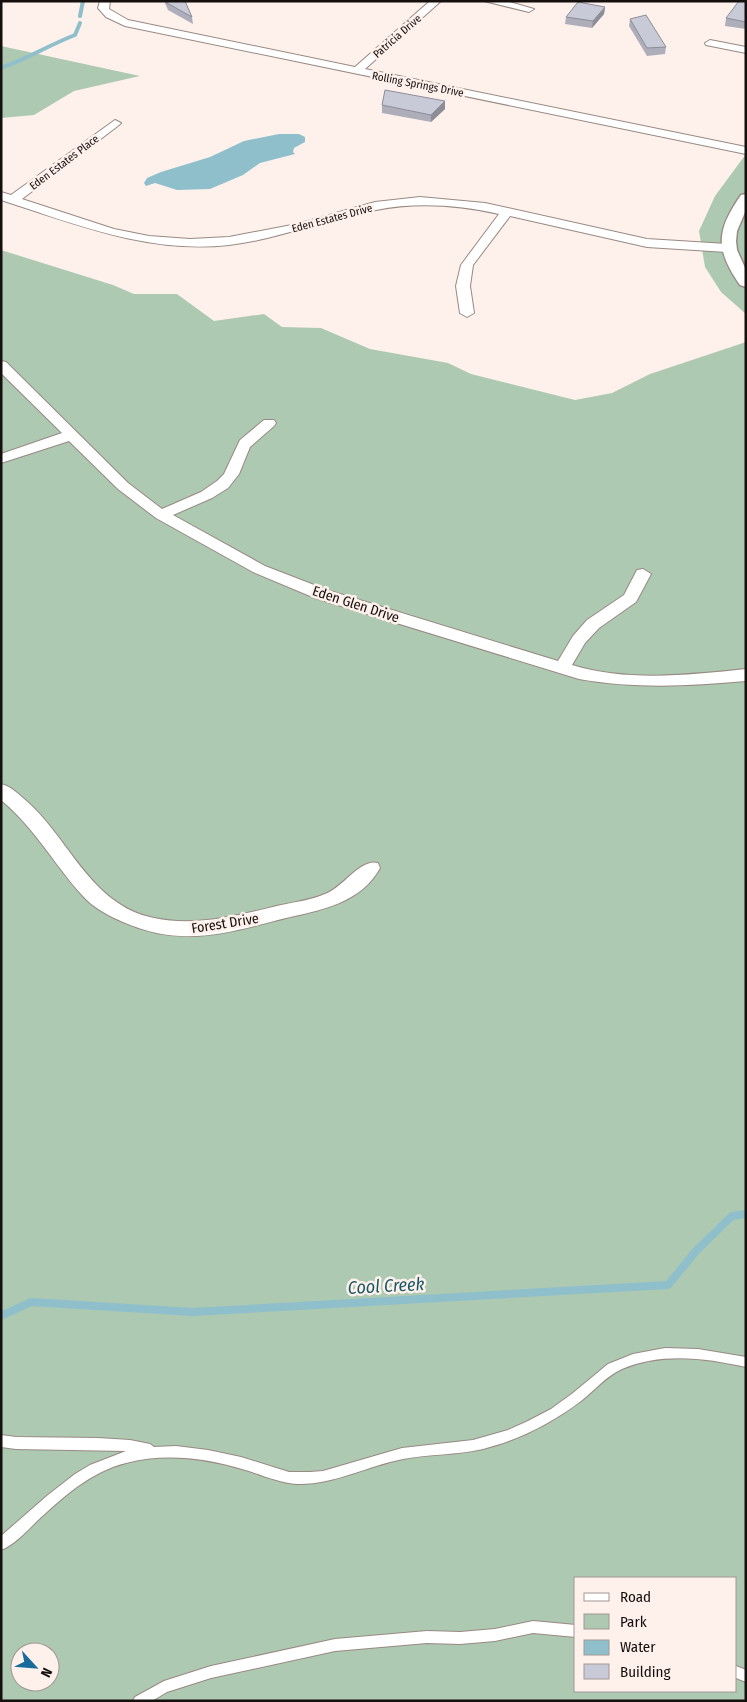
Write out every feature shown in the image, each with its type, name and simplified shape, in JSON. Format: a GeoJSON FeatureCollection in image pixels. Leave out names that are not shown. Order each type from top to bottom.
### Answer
{"type":"FeatureCollection","features":[{"type":"Feature","properties":{"kind":"street","name":"Rolling Springs Drive"},"geometry":{"type":"LineString","coordinates":[[105,1],[103,8],[106,12],[111,17],[125,22],[746,151]]}},
{"type":"Feature","properties":{"kind":"street","name":"Patricia Drive"},"geometry":{"type":"LineString","coordinates":[[357,71],[436,1]]}},
{"type":"Feature","properties":{"kind":"street"},"geometry":{"type":"LineString","coordinates":[[489,1],[529,9]]}},
{"type":"Feature","properties":{"kind":"street"},"geometry":{"type":"LineString","coordinates":[[710,43],[746,50]]}},
{"type":"Feature","properties":{"kind":"street","name":"Eden Estates Place"},"geometry":{"type":"LineString","coordinates":[[7,198],[115,123]]}},
{"type":"Feature","properties":{"kind":"street","name":"Eden Estates Drive"},"geometry":{"type":"LineString","coordinates":[[7,198],[111,232],[149,240],[190,243],[228,242],[298,227],[346,212],[402,203],[458,203],[647,243],[727,248]]}},
{"type":"Feature","properties":{"kind":"street"},"geometry":{"type":"LineString","coordinates":[[746,198],[730,227],[727,248],[732,264],[746,282]]}},
{"type":"Feature","properties":{"kind":"street"},"geometry":{"type":"LineString","coordinates":[[467,313],[463,286],[467,265],[507,212]]}},
{"type":"Feature","properties":{"kind":"street","name":"Eden Glen Drive"},"geometry":{"type":"LineString","coordinates":[[1,365],[123,486],[161,515],[259,569],[321,594],[562,668],[621,680],[679,682],[746,675]]}},
{"type":"Feature","properties":{"kind":"street"},"geometry":{"type":"LineString","coordinates":[[161,515],[221,485],[236,467],[240,454],[248,440],[269,423]]}},
{"type":"Feature","properties":{"kind":"street"},"geometry":{"type":"LineString","coordinates":[[1,460],[70,435]]}},
{"type":"Feature","properties":{"kind":"street"},"geometry":{"type":"LineString","coordinates":[[562,668],[579,640],[593,624],[630,598],[643,574]]}},
{"type":"Feature","properties":{"kind":"street","name":"Forest Drive"},"geometry":{"type":"LineString","coordinates":[[1,790],[28,812],[90,892],[115,910],[149,925],[181,930],[202,929],[238,923],[332,900],[355,884],[370,868]]}},
{"type":"Feature","properties":{"kind":"lane"},"geometry":{"type":"LineString","coordinates":[[1,1544],[66,1485],[108,1462],[130,1455],[157,1452],[206,1454],[276,1474],[297,1478],[316,1477],[404,1454],[461,1448],[510,1435],[533,1426],[576,1398],[606,1372],[632,1361],[685,1352],[746,1362]]}},
{"type":"Feature","properties":{"kind":"lane"},"geometry":{"type":"LineString","coordinates":[[1,1441],[130,1446],[157,1452]]}},
{"type":"Feature","properties":{"kind":"lane"},"geometry":{"type":"LineString","coordinates":[[140,1701],[164,1687],[211,1672],[335,1645],[427,1637],[469,1637],[533,1627],[574,1631]]}},
{"type":"Feature","properties":{"kind":"green space"},"geometry":{"type":"Polygon","coordinates":[[[1,46],[140,76],[74,91],[34,115],[1,118],[1,46]]]}},
{"type":"Feature","properties":{"kind":"green space"},"geometry":{"type":"Polygon","coordinates":[[[746,154],[746,314],[721,292],[705,267],[699,231],[715,196],[746,154]]]}},
{"type":"Feature","properties":{"kind":"green space"},"geometry":{"type":"Polygon","coordinates":[[[1,250],[113,285],[134,294],[177,294],[214,321],[264,314],[282,327],[321,328],[370,349],[448,363],[471,374],[575,400],[612,393],[650,374],[746,342],[746,1701],[1,1701],[1,250]]]}},
{"type":"Feature","properties":{"kind":"water"},"geometry":{"type":"Polygon","coordinates":[[[279,134],[299,134],[305,137],[305,142],[294,148],[293,152],[295,154],[260,163],[243,175],[210,189],[177,190],[155,183],[146,186],[144,183],[147,178],[161,172],[210,157],[244,141],[279,134]]]}},
{"type":"Feature","properties":{"kind":"building"},"geometry":{"type":"Polygon","coordinates":[[[166,1],[185,1],[192,17],[167,3],[166,1]]]}},
{"type":"Feature","properties":{"kind":"building"},"geometry":{"type":"Polygon","coordinates":[[[739,1],[746,1],[746,22],[726,18],[739,1]]]}},
{"type":"Feature","properties":{"kind":"building"},"geometry":{"type":"Polygon","coordinates":[[[578,2],[605,7],[593,21],[566,17],[578,2]]]}},
{"type":"Feature","properties":{"kind":"building"},"geometry":{"type":"Polygon","coordinates":[[[646,15],[666,47],[647,48],[630,19],[646,15]]]}},
{"type":"Feature","properties":{"kind":"building"},"geometry":{"type":"Polygon","coordinates":[[[385,90],[445,101],[431,115],[382,105],[385,90]]]}},
{"type":"Feature","properties":{"kind":"waterway"},"geometry":{"type":"LineString","coordinates":[[80,16],[83,1]]}},
{"type":"Feature","properties":{"kind":"waterway"},"geometry":{"type":"LineString","coordinates":[[1,68],[75,35],[80,23]]}},
{"type":"Feature","properties":{"kind":"waterway","name":"Cool Creek"},"geometry":{"type":"LineString","coordinates":[[1,1316],[31,1302],[193,1312],[668,1285],[696,1251],[732,1216],[746,1214]]}}]}
